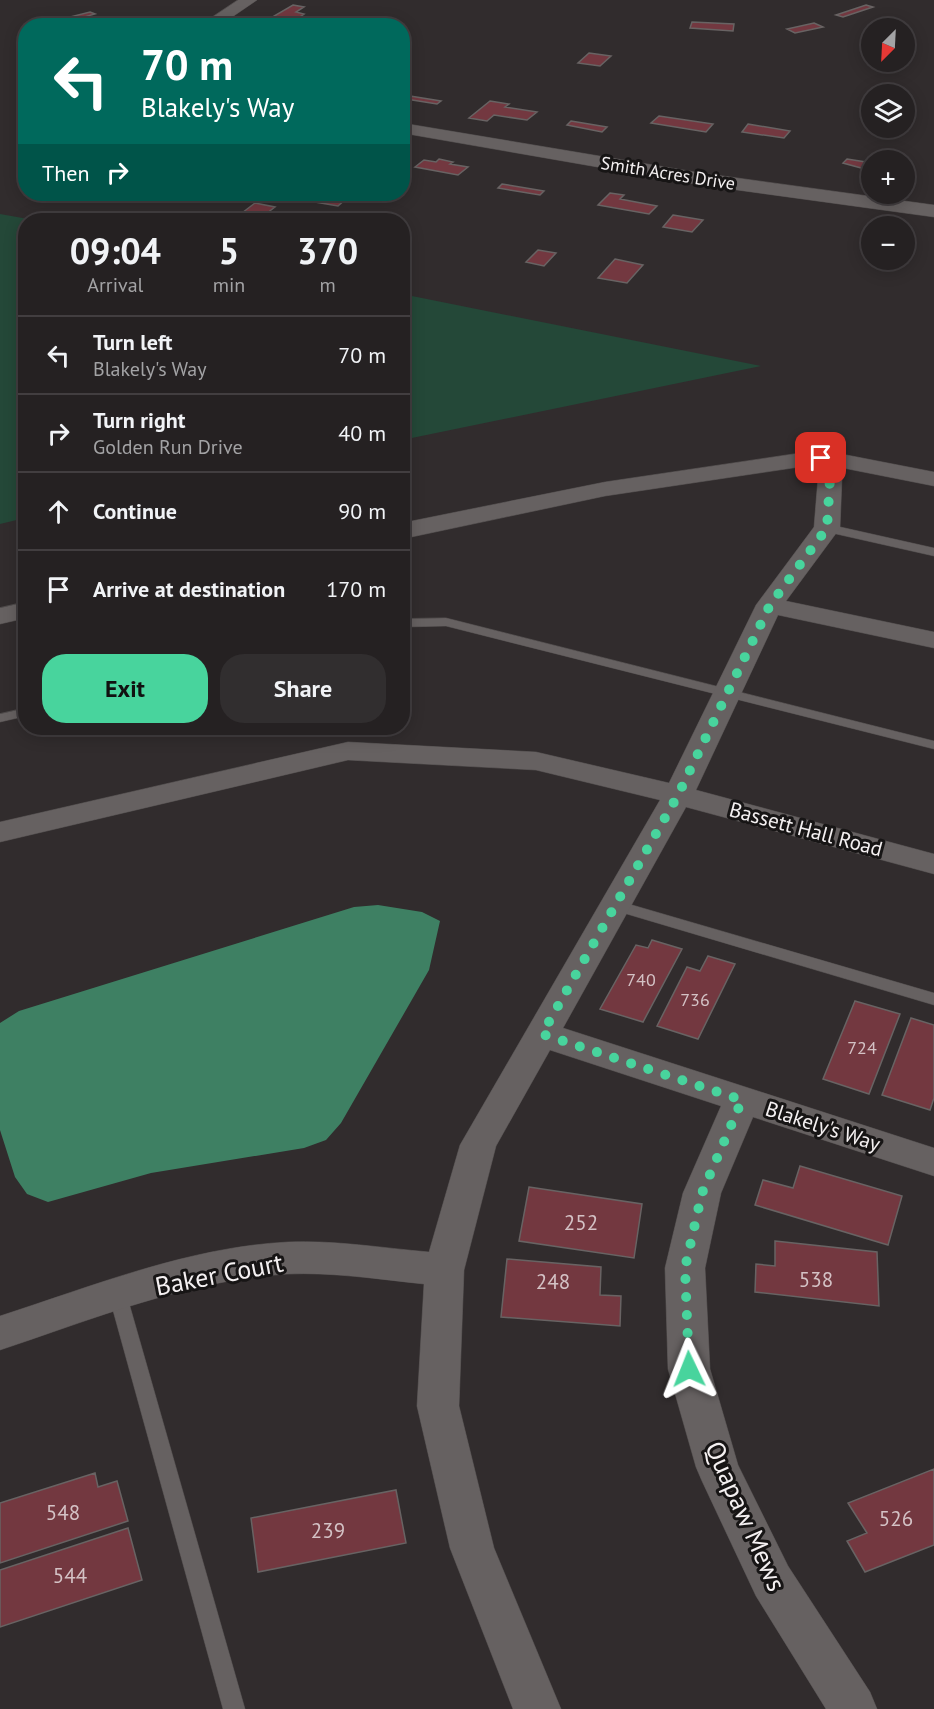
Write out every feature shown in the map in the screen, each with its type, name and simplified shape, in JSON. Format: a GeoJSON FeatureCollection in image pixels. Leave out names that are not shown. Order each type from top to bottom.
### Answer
{"type":"FeatureCollection","features":[{"type":"Feature","properties":{"kind":"street"},"geometry":{"type":"LineString","coordinates":[[220,18],[249,0]]}},
{"type":"Feature","properties":{"kind":"street","name":"Smith Acres Drive"},"geometry":{"type":"LineString","coordinates":[[410,129],[701,179],[934,211]]}},
{"type":"Feature","properties":{"kind":"street"},"geometry":{"type":"LineString","coordinates":[[410,529],[605,489],[821,458],[934,479]]}},
{"type":"Feature","properties":{"kind":"street"},"geometry":{"type":"LineString","coordinates":[[537,1709],[472,1548],[438,1406],[444,1270],[478,1145],[678,795],[770,605],[827,528],[830,478],[821,458]]}},
{"type":"Feature","properties":{"kind":"street"},"geometry":{"type":"LineString","coordinates":[[770,605],[934,640]]}},
{"type":"Feature","properties":{"kind":"street"},"geometry":{"type":"LineString","coordinates":[[0,616],[18,612]]}},
{"type":"Feature","properties":{"kind":"street","name":"Bassett Hall Road"},"geometry":{"type":"LineString","coordinates":[[0,832],[348,751],[536,761],[678,795],[934,864]]}},
{"type":"Feature","properties":{"kind":"street","name":"Blakely's Way"},"geometry":{"type":"LineString","coordinates":[[542,1034],[934,1162]]}},
{"type":"Feature","properties":{"kind":"street","name":"Quapaw Mews"},"geometry":{"type":"LineString","coordinates":[[742,1100],[702,1193],[685,1268],[689,1369],[717,1467],[772,1581],[853,1709]]}},
{"type":"Feature","properties":{"kind":"street","name":"Baker Court"},"geometry":{"type":"LineString","coordinates":[[0,1333],[185,1275],[269,1259],[340,1260],[444,1270]]}},
{"type":"Feature","properties":{"kind":"lane"},"geometry":{"type":"LineString","coordinates":[[827,528],[934,552]]}},
{"type":"Feature","properties":{"kind":"lane"},"geometry":{"type":"LineString","coordinates":[[410,623],[446,622],[934,745]]}},
{"type":"Feature","properties":{"kind":"lane"},"geometry":{"type":"LineString","coordinates":[[0,718],[18,714]]}},
{"type":"Feature","properties":{"kind":"lane"},"geometry":{"type":"LineString","coordinates":[[615,905],[934,999]]}},
{"type":"Feature","properties":{"kind":"lane"},"geometry":{"type":"LineString","coordinates":[[118,1296],[234,1709]]}},
{"type":"Feature","properties":{"kind":"shaded area"},"geometry":{"type":"Polygon","coordinates":[[[0,214],[18,217],[18,520],[0,524],[0,214]]]}},
{"type":"Feature","properties":{"kind":"shaded area"},"geometry":{"type":"Polygon","coordinates":[[[410,296],[761,366],[410,438],[410,296]]]}},
{"type":"Feature","properties":{"kind":"shaded area"},"geometry":{"type":"Polygon","coordinates":[[[378,905],[422,912],[440,921],[429,970],[341,1123],[326,1140],[304,1148],[151,1173],[48,1202],[27,1194],[15,1177],[0,1130],[0,1023],[19,1011],[354,907],[378,905]]]}},
{"type":"Feature","properties":{"kind":"building"},"geometry":{"type":"Polygon","coordinates":[[[293,5],[304,7],[296,12],[304,14],[298,18],[271,18],[293,5]]]}},
{"type":"Feature","properties":{"kind":"building"},"geometry":{"type":"Polygon","coordinates":[[[866,5],[873,7],[843,17],[836,15],[866,5]]]}},
{"type":"Feature","properties":{"kind":"building"},"geometry":{"type":"Polygon","coordinates":[[[90,12],[95,14],[81,18],[66,18],[90,12]]]}},
{"type":"Feature","properties":{"kind":"building"},"geometry":{"type":"Polygon","coordinates":[[[692,22],[734,24],[733,31],[690,28],[692,22]]]}},
{"type":"Feature","properties":{"kind":"building"},"geometry":{"type":"Polygon","coordinates":[[[814,23],[823,27],[795,33],[787,29],[814,23]]]}},
{"type":"Feature","properties":{"kind":"building"},"geometry":{"type":"Polygon","coordinates":[[[589,53],[611,56],[600,66],[578,63],[589,53]]]}},
{"type":"Feature","properties":{"kind":"building"},"geometry":{"type":"Polygon","coordinates":[[[410,96],[441,101],[437,104],[410,100],[410,96]]]}},
{"type":"Feature","properties":{"kind":"building"},"geometry":{"type":"Polygon","coordinates":[[[490,101],[509,104],[505,107],[537,112],[527,120],[494,115],[487,121],[469,118],[490,101]]]}},
{"type":"Feature","properties":{"kind":"building"},"geometry":{"type":"Polygon","coordinates":[[[659,116],[713,124],[706,132],[651,123],[659,116]]]}},
{"type":"Feature","properties":{"kind":"building"},"geometry":{"type":"Polygon","coordinates":[[[571,121],[607,127],[602,132],[567,125],[571,121]]]}},
{"type":"Feature","properties":{"kind":"building"},"geometry":{"type":"Polygon","coordinates":[[[748,124],[790,131],[784,138],[742,132],[748,124]]]}},
{"type":"Feature","properties":{"kind":"building"},"geometry":{"type":"Polygon","coordinates":[[[439,159],[453,162],[450,164],[468,167],[458,175],[415,167],[424,160],[436,162],[439,159]]]}},
{"type":"Feature","properties":{"kind":"building"},"geometry":{"type":"Polygon","coordinates":[[[847,159],[861,161],[861,168],[843,163],[847,159]]]}},
{"type":"Feature","properties":{"kind":"building"},"geometry":{"type":"Polygon","coordinates":[[[502,184],[544,191],[540,195],[498,188],[502,184]]]}},
{"type":"Feature","properties":{"kind":"building"},"geometry":{"type":"Polygon","coordinates":[[[610,193],[624,195],[620,199],[657,206],[649,214],[598,205],[610,193]]]}},
{"type":"Feature","properties":{"kind":"building"},"geometry":{"type":"Polygon","coordinates":[[[309,201],[344,201],[338,206],[309,201]]]}},
{"type":"Feature","properties":{"kind":"building"},"geometry":{"type":"Polygon","coordinates":[[[255,203],[275,207],[267,213],[242,213],[255,203]]]}},
{"type":"Feature","properties":{"kind":"building"},"geometry":{"type":"Polygon","coordinates":[[[673,215],[703,220],[692,232],[663,227],[673,215]]]}},
{"type":"Feature","properties":{"kind":"building"},"geometry":{"type":"Polygon","coordinates":[[[538,250],[556,253],[544,266],[526,262],[538,250]]]}},
{"type":"Feature","properties":{"kind":"building"},"geometry":{"type":"Polygon","coordinates":[[[615,259],[643,265],[627,283],[598,278],[615,259]]]}},
{"type":"Feature","properties":{"kind":"building"},"geometry":{"type":"Polygon","coordinates":[[[652,940],[682,949],[643,1022],[600,1009],[636,945],[648,948],[652,940]]]}},
{"type":"Feature","properties":{"kind":"building"},"geometry":{"type":"Polygon","coordinates":[[[708,956],[735,964],[698,1039],[657,1026],[687,967],[700,971],[708,956]]]}},
{"type":"Feature","properties":{"kind":"building"},"geometry":{"type":"Polygon","coordinates":[[[855,1001],[900,1014],[869,1094],[823,1079],[855,1001]]]}},
{"type":"Feature","properties":{"kind":"building"},"geometry":{"type":"Polygon","coordinates":[[[911,1018],[934,1025],[934,1098],[930,1110],[882,1095],[911,1018]]]}},
{"type":"Feature","properties":{"kind":"building"},"geometry":{"type":"Polygon","coordinates":[[[800,1166],[902,1196],[888,1245],[755,1205],[763,1180],[793,1188],[800,1166]]]}},
{"type":"Feature","properties":{"kind":"building"},"geometry":{"type":"Polygon","coordinates":[[[529,1187],[642,1204],[634,1258],[519,1241],[529,1187]]]}},
{"type":"Feature","properties":{"kind":"building"},"geometry":{"type":"Polygon","coordinates":[[[775,1241],[877,1252],[879,1306],[755,1292],[756,1264],[775,1266],[775,1241]]]}},
{"type":"Feature","properties":{"kind":"building"},"geometry":{"type":"Polygon","coordinates":[[[507,1259],[601,1267],[600,1295],[621,1296],[620,1326],[501,1317],[507,1259]]]}},
{"type":"Feature","properties":{"kind":"building"},"geometry":{"type":"Polygon","coordinates":[[[934,1469],[934,1545],[865,1572],[847,1541],[867,1533],[848,1503],[934,1469]]]}},
{"type":"Feature","properties":{"kind":"building"},"geometry":{"type":"Polygon","coordinates":[[[95,1473],[98,1487],[117,1481],[128,1521],[0,1563],[0,1503],[95,1473]]]}},
{"type":"Feature","properties":{"kind":"building"},"geometry":{"type":"Polygon","coordinates":[[[396,1490],[406,1543],[258,1572],[251,1518],[396,1490]]]}},
{"type":"Feature","properties":{"kind":"building"},"geometry":{"type":"Polygon","coordinates":[[[128,1528],[142,1580],[0,1627],[0,1570],[128,1528]]]}},
{"type":"Feature","properties":{"kind":"route"},"geometry":{"type":"LineString","coordinates":[[689,1369],[685,1268],[702,1193],[742,1100],[542,1034],[678,795],[770,605],[827,528],[830,478],[821,458]]}}]}
